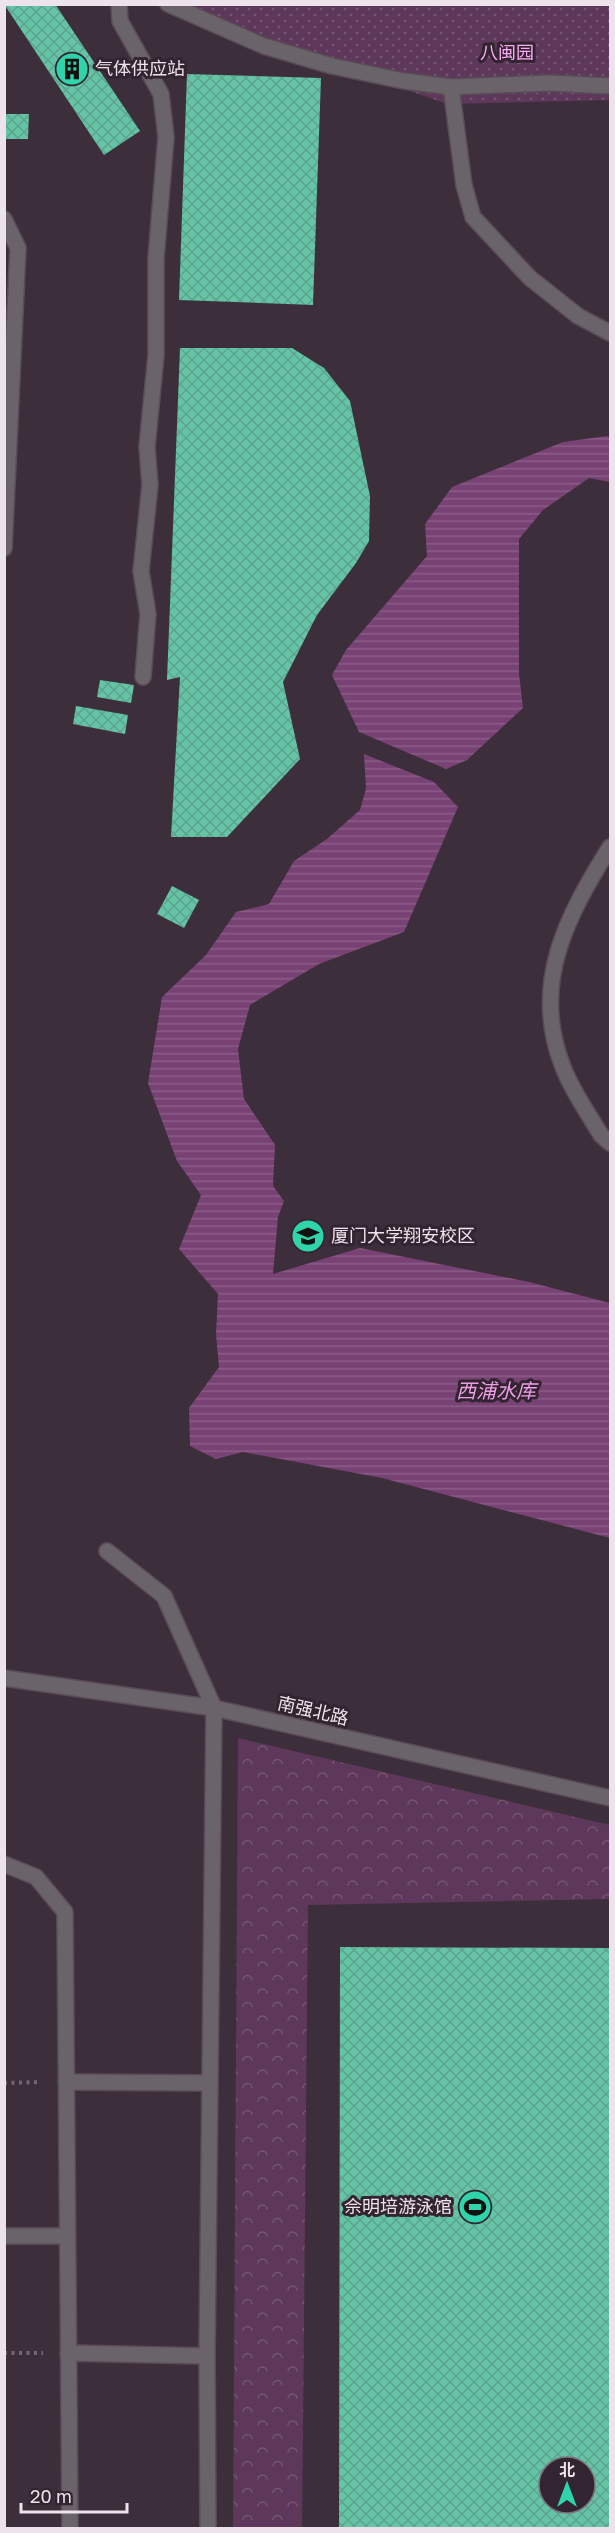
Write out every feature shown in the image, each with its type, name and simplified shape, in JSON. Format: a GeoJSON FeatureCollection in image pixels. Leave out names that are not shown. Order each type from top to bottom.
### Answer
{"type":"FeatureCollection","features":[{"type":"Feature","properties":{"kind":"street"},"geometry":{"type":"LineString","coordinates":[[119,4],[120,21],[161,94],[166,137],[156,258],[156,355],[147,447],[150,485],[141,572],[148,614],[143,676]]}},
{"type":"Feature","properties":{"kind":"street"},"geometry":{"type":"LineString","coordinates":[[168,4],[264,46],[321,63],[404,81],[451,87],[550,83],[610,86]]}},
{"type":"Feature","properties":{"kind":"street"},"geometry":{"type":"LineString","coordinates":[[451,87],[464,184],[473,217],[530,278],[578,316],[610,333]]}},
{"type":"Feature","properties":{"kind":"street"},"geometry":{"type":"LineString","coordinates":[[4,219],[18,248],[4,548]]}},
{"type":"Feature","properties":{"kind":"street"},"geometry":{"type":"LineString","coordinates":[[610,847],[568,920],[557,951],[549,986],[553,1033],[562,1066],[601,1135],[610,1143]]}},
{"type":"Feature","properties":{"kind":"street"},"geometry":{"type":"LineString","coordinates":[[107,1551],[164,1596],[214,1708],[207,2355],[208,2529]]}},
{"type":"Feature","properties":{"kind":"street","name":"南强北路"},"geometry":{"type":"LineString","coordinates":[[4,1678],[214,1708],[610,1798]]}},
{"type":"Feature","properties":{"kind":"street"},"geometry":{"type":"LineString","coordinates":[[4,1864],[36,1877],[65,1912],[69,2529]]}},
{"type":"Feature","properties":{"kind":"street"},"geometry":{"type":"LineString","coordinates":[[66,2082],[210,2083]]}},
{"type":"Feature","properties":{"kind":"street"},"geometry":{"type":"LineString","coordinates":[[4,2236],[67,2236]]}},
{"type":"Feature","properties":{"kind":"street"},"geometry":{"type":"LineString","coordinates":[[68,2353],[207,2355]]}},
{"type":"Feature","properties":{"kind":"path"},"geometry":{"type":"LineString","coordinates":[[4,2083],[66,2082]]}},
{"type":"Feature","properties":{"kind":"path"},"geometry":{"type":"LineString","coordinates":[[4,2354],[68,2353]]}},
{"type":"Feature","properties":{"kind":"green space","name":"八闽园"},"geometry":{"type":"Polygon","coordinates":[[[166,5],[610,5],[610,100],[447,104],[166,5]]]}},
{"type":"Feature","properties":{"kind":"green space"},"geometry":{"type":"Polygon","coordinates":[[[238,1738],[610,1825],[610,1899],[308,1905],[302,2528],[233,2528],[238,1738]]]}},
{"type":"Feature","properties":{"kind":"water"},"geometry":{"type":"Polygon","coordinates":[[[607,436],[610,438],[610,482],[589,478],[543,510],[519,539],[519,674],[523,708],[467,760],[446,769],[359,732],[332,675],[346,650],[427,556],[425,524],[452,487],[563,442],[607,436]]]}},
{"type":"Feature","properties":{"kind":"water","name":"西浦水库"},"geometry":{"type":"Polygon","coordinates":[[[364,754],[434,782],[458,807],[404,932],[319,964],[250,1005],[238,1049],[244,1099],[275,1145],[273,1186],[284,1201],[278,1217],[273,1274],[360,1248],[529,1282],[610,1303],[610,1538],[382,1478],[243,1452],[216,1459],[190,1446],[189,1408],[219,1367],[216,1334],[218,1294],[179,1249],[201,1195],[177,1161],[148,1083],[162,997],[206,955],[236,912],[269,904],[294,861],[327,839],[360,810],[366,789],[364,754]]]}},
{"type":"Feature","properties":{"kind":"building","name":"气体供应站"},"geometry":{"type":"Polygon","coordinates":[[[4,4],[55,4],[140,131],[104,155],[4,4]]]}},
{"type":"Feature","properties":{"kind":"building"},"geometry":{"type":"Polygon","coordinates":[[[187,74],[321,78],[313,305],[179,300],[187,74]]]}},
{"type":"Feature","properties":{"kind":"building"},"geometry":{"type":"Polygon","coordinates":[[[4,114],[29,114],[28,139],[4,139],[4,114]]]}},
{"type":"Feature","properties":{"kind":"building"},"geometry":{"type":"Polygon","coordinates":[[[180,348],[292,348],[324,368],[350,401],[370,496],[369,541],[356,563],[317,615],[283,682],[300,759],[227,837],[171,837],[180,677],[167,680],[180,348]]]}},
{"type":"Feature","properties":{"kind":"building"},"geometry":{"type":"Polygon","coordinates":[[[100,680],[134,685],[131,703],[97,697],[100,680]]]}},
{"type":"Feature","properties":{"kind":"building"},"geometry":{"type":"Polygon","coordinates":[[[76,706],[128,715],[125,734],[73,724],[76,706]]]}},
{"type":"Feature","properties":{"kind":"building"},"geometry":{"type":"Polygon","coordinates":[[[172,886],[199,900],[184,928],[157,914],[172,886]]]}},
{"type":"Feature","properties":{"kind":"building","name":"佘明培游泳馆"},"geometry":{"type":"Polygon","coordinates":[[[340,1947],[610,1948],[610,2528],[339,2528],[340,1947]]]}},
{"type":"Feature","properties":{"kind":"place","name":"气体供应站"},"geometry":{"type":"Point","coordinates":[72,69]}},
{"type":"Feature","properties":{"kind":"place","name":"厦门大学翔安校区"},"geometry":{"type":"Point","coordinates":[308,1236]}},
{"type":"Feature","properties":{"kind":"place","name":"佘明培游泳馆"},"geometry":{"type":"Point","coordinates":[475,2207]}}]}
